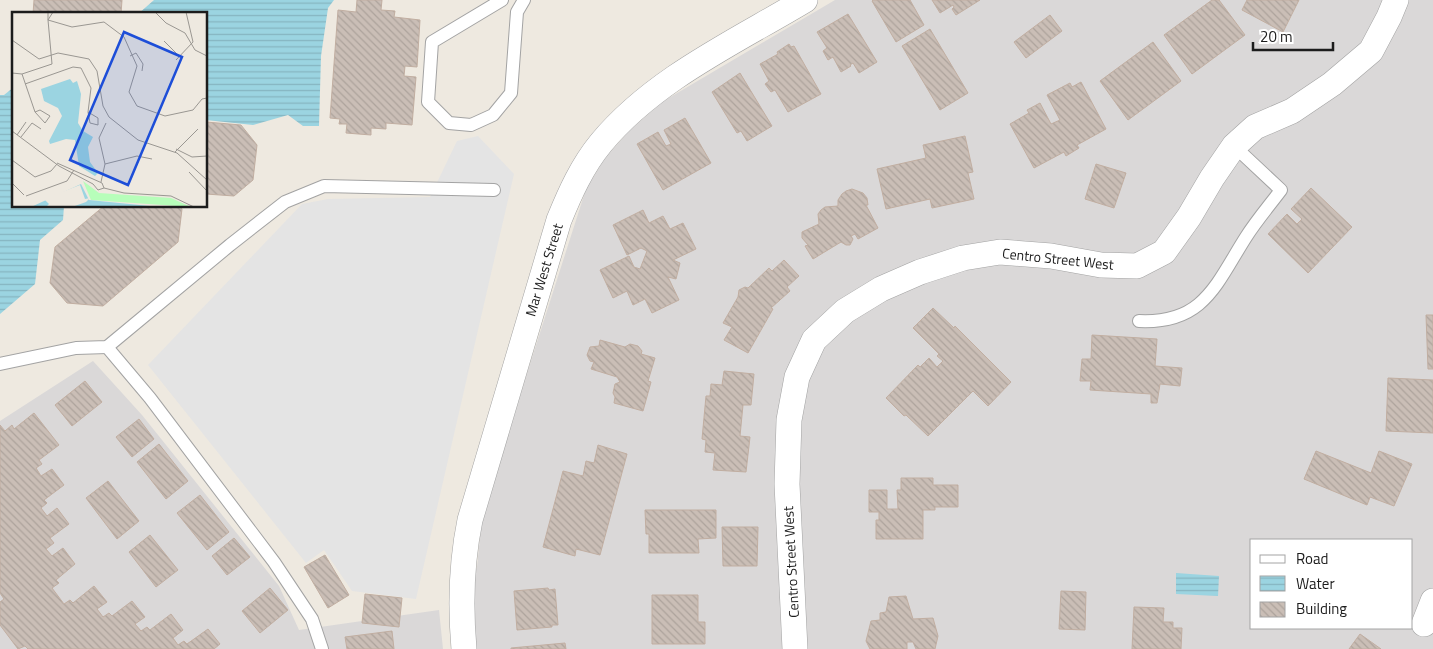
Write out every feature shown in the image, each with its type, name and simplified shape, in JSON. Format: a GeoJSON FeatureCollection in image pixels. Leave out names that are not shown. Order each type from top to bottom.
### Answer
{"type":"FeatureCollection","features":[{"type":"Feature","properties":{"kind":"street","name":"Mar West Street"},"geometry":{"type":"LineString","coordinates":[[464,649],[461,601],[462,565],[470,520],[559,220],[576,180],[615,127],[650,96],[699,63],[805,0]]}},
{"type":"Feature","properties":{"kind":"street","name":"Centro Street West"},"geometry":{"type":"LineString","coordinates":[[795,649],[787,484],[789,420],[797,377],[814,340],[844,311],[881,289],[920,272],[963,258],[1000,252],[1051,256],[1101,265],[1137,266],[1164,252],[1189,218],[1212,178],[1234,146],[1256,127],[1292,111],[1332,84],[1371,51],[1396,0]]}},
{"type":"Feature","properties":{"kind":"street"},"geometry":{"type":"LineString","coordinates":[[1423,623],[1433,601]]}},
{"type":"Feature","properties":{"kind":"lane"},"geometry":{"type":"LineString","coordinates":[[502,0],[432,42],[428,102],[450,123],[471,124],[493,115],[511,93],[517,12],[524,0]]}},
{"type":"Feature","properties":{"kind":"lane"},"geometry":{"type":"LineString","coordinates":[[1139,321],[1157,322],[1175,318],[1201,304],[1219,281],[1247,235],[1281,190],[1234,146]]}},
{"type":"Feature","properties":{"kind":"lane"},"geometry":{"type":"LineString","coordinates":[[0,364],[76,348],[107,347],[285,202],[324,186],[494,190]]}},
{"type":"Feature","properties":{"kind":"lane"},"geometry":{"type":"LineString","coordinates":[[107,347],[150,398],[274,562],[312,619],[322,649]]}},
{"type":"Feature","properties":{"kind":"shaded area"},"geometry":{"type":"Polygon","coordinates":[[[835,0],[1433,0],[1433,649],[476,649],[472,579],[477,567],[481,527],[521,392],[586,189],[605,158],[630,130],[662,102],[835,0]]]}},
{"type":"Feature","properties":{"kind":"shaded area"},"geometry":{"type":"Polygon","coordinates":[[[478,136],[514,174],[416,599],[352,591],[324,550],[306,563],[148,365],[302,204],[328,199],[430,197],[457,141],[478,136]]]}},
{"type":"Feature","properties":{"kind":"shaded area"},"geometry":{"type":"Polygon","coordinates":[[[93,361],[142,415],[279,586],[299,630],[439,610],[443,649],[0,649],[0,421],[93,361]]]}},
{"type":"Feature","properties":{"kind":"water"},"geometry":{"type":"Polygon","coordinates":[[[154,0],[334,0],[328,8],[321,56],[319,126],[303,126],[288,115],[253,125],[208,120],[208,12],[140,12],[154,0]]]}},
{"type":"Feature","properties":{"kind":"water"},"geometry":{"type":"Polygon","coordinates":[[[12,89],[12,208],[64,208],[63,220],[40,240],[35,284],[0,314],[0,95],[4,95],[12,89]]]}},
{"type":"Feature","properties":{"kind":"water"},"geometry":{"type":"Polygon","coordinates":[[[1176,573],[1219,576],[1218,596],[1176,594],[1176,573]]]}},
{"type":"Feature","properties":{"kind":"building"},"geometry":{"type":"Polygon","coordinates":[[[34,0],[122,0],[121,12],[33,12],[34,0]]]}},
{"type":"Feature","properties":{"kind":"building"},"geometry":{"type":"Polygon","coordinates":[[[357,0],[382,0],[381,10],[395,11],[394,17],[420,20],[417,67],[405,66],[404,76],[416,77],[412,125],[386,123],[386,129],[371,128],[371,135],[346,133],[347,124],[339,124],[340,119],[330,118],[338,10],[356,12],[357,0]]]}},
{"type":"Feature","properties":{"kind":"building"},"geometry":{"type":"Polygon","coordinates":[[[873,0],[910,0],[924,25],[896,42],[873,0]]]}},
{"type":"Feature","properties":{"kind":"building"},"geometry":{"type":"Polygon","coordinates":[[[932,0],[980,0],[956,15],[952,9],[953,5],[940,13],[932,0]]]}},
{"type":"Feature","properties":{"kind":"building"},"geometry":{"type":"Polygon","coordinates":[[[1212,0],[1219,0],[1245,35],[1192,74],[1164,35],[1212,0]]]}},
{"type":"Feature","properties":{"kind":"building"},"geometry":{"type":"Polygon","coordinates":[[[1247,0],[1299,0],[1283,32],[1242,10],[1247,0]]]}},
{"type":"Feature","properties":{"kind":"building"},"geometry":{"type":"Polygon","coordinates":[[[848,14],[877,62],[859,73],[853,63],[841,72],[833,57],[828,60],[823,51],[827,48],[817,32],[848,14]]]}},
{"type":"Feature","properties":{"kind":"building"},"geometry":{"type":"Polygon","coordinates":[[[1050,15],[1062,31],[1026,58],[1014,42],[1050,15]]]}},
{"type":"Feature","properties":{"kind":"building"},"geometry":{"type":"Polygon","coordinates":[[[930,29],[968,93],[940,110],[902,46],[930,29]]]}},
{"type":"Feature","properties":{"kind":"building"},"geometry":{"type":"Polygon","coordinates":[[[1153,42],[1181,81],[1128,120],[1100,81],[1153,42]]]}},
{"type":"Feature","properties":{"kind":"building"},"geometry":{"type":"Polygon","coordinates":[[[789,44],[791,47],[794,46],[821,94],[788,112],[775,90],[771,92],[765,84],[769,81],[760,64],[778,54],[777,52],[789,44]]]}},
{"type":"Feature","properties":{"kind":"building"},"geometry":{"type":"Polygon","coordinates":[[[740,73],[772,126],[747,141],[741,131],[737,133],[712,92],[740,73]]]}},
{"type":"Feature","properties":{"kind":"building"},"geometry":{"type":"Polygon","coordinates":[[[1081,82],[1106,129],[1077,145],[1079,148],[1066,156],[1064,152],[1034,168],[1010,124],[1029,113],[1027,110],[1040,103],[1051,124],[1060,120],[1047,95],[1070,83],[1072,87],[1081,82]]]}},
{"type":"Feature","properties":{"kind":"building"},"geometry":{"type":"Polygon","coordinates":[[[685,118],[711,163],[663,190],[637,144],[658,132],[666,146],[671,144],[664,130],[685,118]]]}},
{"type":"Feature","properties":{"kind":"building"},"geometry":{"type":"Polygon","coordinates":[[[208,122],[241,125],[257,145],[253,180],[234,196],[208,194],[208,122]]]}},
{"type":"Feature","properties":{"kind":"building"},"geometry":{"type":"Polygon","coordinates":[[[965,136],[973,172],[968,173],[974,199],[932,208],[930,199],[886,209],[877,169],[926,158],[923,145],[965,136]]]}},
{"type":"Feature","properties":{"kind":"building"},"geometry":{"type":"Polygon","coordinates":[[[1096,164],[1126,173],[1114,208],[1085,199],[1096,164]]]}},
{"type":"Feature","properties":{"kind":"building"},"geometry":{"type":"Polygon","coordinates":[[[1311,188],[1352,227],[1308,273],[1268,234],[1287,214],[1297,224],[1302,219],[1291,209],[1311,188]]]}},
{"type":"Feature","properties":{"kind":"building"},"geometry":{"type":"Polygon","coordinates":[[[852,189],[863,193],[867,198],[868,205],[866,205],[878,228],[858,239],[855,234],[851,236],[853,239],[850,245],[841,242],[813,259],[805,246],[808,245],[802,238],[802,232],[819,224],[818,214],[821,210],[825,207],[838,206],[838,200],[842,194],[852,189]]]}},
{"type":"Feature","properties":{"kind":"building"},"geometry":{"type":"Polygon","coordinates":[[[102,208],[182,209],[178,242],[103,306],[67,303],[50,283],[55,247],[102,208]]]}},
{"type":"Feature","properties":{"kind":"building"},"geometry":{"type":"Polygon","coordinates":[[[643,210],[649,223],[663,216],[670,229],[683,223],[696,249],[673,260],[680,263],[676,279],[668,277],[679,300],[652,313],[645,299],[633,305],[627,291],[613,298],[600,270],[629,256],[634,267],[640,269],[647,251],[641,248],[627,255],[613,225],[643,210]]]}},
{"type":"Feature","properties":{"kind":"building"},"geometry":{"type":"Polygon","coordinates":[[[784,260],[799,276],[787,287],[790,291],[771,308],[773,309],[748,353],[724,340],[732,327],[723,323],[738,297],[739,290],[745,287],[748,288],[769,268],[772,271],[784,260]]]}},
{"type":"Feature","properties":{"kind":"building"},"geometry":{"type":"Polygon","coordinates":[[[933,308],[954,328],[955,326],[1011,382],[988,406],[973,391],[928,436],[886,398],[918,365],[920,367],[929,358],[937,367],[943,361],[937,356],[939,354],[913,328],[933,308]]]}},
{"type":"Feature","properties":{"kind":"building"},"geometry":{"type":"Polygon","coordinates":[[[1426,315],[1433,315],[1433,369],[1428,369],[1426,315]]]}},
{"type":"Feature","properties":{"kind":"building"},"geometry":{"type":"Polygon","coordinates":[[[1092,335],[1157,339],[1155,366],[1182,368],[1180,386],[1160,384],[1157,403],[1151,403],[1151,394],[1090,390],[1091,381],[1080,381],[1082,359],[1091,359],[1092,335]]]}},
{"type":"Feature","properties":{"kind":"building"},"geometry":{"type":"Polygon","coordinates":[[[600,340],[625,347],[630,344],[638,346],[642,351],[641,354],[655,358],[648,381],[651,382],[643,411],[614,403],[615,397],[613,393],[615,384],[620,382],[617,377],[591,369],[594,362],[590,361],[587,355],[590,347],[599,346],[600,340]]]}},
{"type":"Feature","properties":{"kind":"building"},"geometry":{"type":"Polygon","coordinates":[[[724,371],[754,374],[751,405],[743,405],[740,436],[750,437],[746,472],[713,470],[715,453],[705,452],[706,440],[702,439],[706,396],[710,396],[711,384],[722,385],[724,371]]]}},
{"type":"Feature","properties":{"kind":"building"},"geometry":{"type":"Polygon","coordinates":[[[1388,378],[1433,380],[1433,433],[1386,431],[1388,378]]]}},
{"type":"Feature","properties":{"kind":"building"},"geometry":{"type":"Polygon","coordinates":[[[85,381],[102,402],[72,426],[55,405],[85,381]]]}},
{"type":"Feature","properties":{"kind":"building"},"geometry":{"type":"Polygon","coordinates":[[[34,413],[59,445],[39,460],[42,464],[36,468],[41,476],[52,469],[64,485],[44,500],[47,503],[41,508],[47,516],[57,508],[69,524],[50,538],[54,543],[46,549],[52,556],[63,548],[75,564],[56,580],[59,583],[52,588],[64,604],[70,600],[73,603],[94,586],[107,602],[97,609],[103,617],[109,613],[112,616],[132,601],[145,617],[135,624],[141,631],[147,627],[150,630],[171,614],[183,630],[173,638],[178,645],[184,641],[187,644],[208,629],[220,644],[214,649],[28,649],[25,646],[18,649],[0,625],[0,602],[4,599],[0,593],[0,425],[5,431],[12,425],[14,429],[34,413]]]}},
{"type":"Feature","properties":{"kind":"building"},"geometry":{"type":"Polygon","coordinates":[[[139,419],[154,439],[132,457],[116,437],[139,419]]]}},
{"type":"Feature","properties":{"kind":"building"},"geometry":{"type":"Polygon","coordinates":[[[159,444],[188,481],[166,499],[137,462],[159,444]]]}},
{"type":"Feature","properties":{"kind":"building"},"geometry":{"type":"Polygon","coordinates":[[[598,445],[627,454],[600,555],[576,549],[575,556],[543,547],[563,471],[583,476],[586,461],[594,463],[598,445]]]}},
{"type":"Feature","properties":{"kind":"building"},"geometry":{"type":"Polygon","coordinates":[[[1316,451],[1371,473],[1379,451],[1412,464],[1394,506],[1370,497],[1367,505],[1304,479],[1316,451]]]}},
{"type":"Feature","properties":{"kind":"building"},"geometry":{"type":"Polygon","coordinates":[[[901,478],[933,478],[933,485],[958,485],[958,507],[935,507],[935,510],[923,510],[923,539],[876,539],[876,520],[879,520],[879,512],[869,512],[869,490],[887,490],[887,509],[898,509],[897,490],[901,490],[901,478]]]}},
{"type":"Feature","properties":{"kind":"building"},"geometry":{"type":"Polygon","coordinates":[[[108,481],[139,521],[117,539],[86,498],[108,481]]]}},
{"type":"Feature","properties":{"kind":"building"},"geometry":{"type":"Polygon","coordinates":[[[200,495],[229,532],[207,550],[177,513],[200,495]]]}},
{"type":"Feature","properties":{"kind":"building"},"geometry":{"type":"Polygon","coordinates":[[[645,510],[716,510],[716,538],[698,539],[699,553],[649,553],[649,534],[646,534],[645,510]]]}},
{"type":"Feature","properties":{"kind":"building"},"geometry":{"type":"Polygon","coordinates":[[[722,527],[758,527],[757,566],[723,566],[722,527]]]}},
{"type":"Feature","properties":{"kind":"building"},"geometry":{"type":"Polygon","coordinates":[[[150,535],[178,570],[156,587],[129,552],[150,535]]]}},
{"type":"Feature","properties":{"kind":"building"},"geometry":{"type":"Polygon","coordinates":[[[234,538],[250,557],[227,575],[212,556],[234,538]]]}},
{"type":"Feature","properties":{"kind":"building"},"geometry":{"type":"Polygon","coordinates":[[[325,555],[349,595],[328,608],[304,567],[325,555]]]}},
{"type":"Feature","properties":{"kind":"building"},"geometry":{"type":"Polygon","coordinates":[[[270,588],[288,610],[260,633],[242,611],[270,588]]]}},
{"type":"Feature","properties":{"kind":"building"},"geometry":{"type":"Polygon","coordinates":[[[548,588],[549,590],[555,589],[558,625],[517,630],[514,591],[548,588]]]}},
{"type":"Feature","properties":{"kind":"building"},"geometry":{"type":"Polygon","coordinates":[[[1061,591],[1086,592],[1085,630],[1059,629],[1061,591]]]}},
{"type":"Feature","properties":{"kind":"building"},"geometry":{"type":"Polygon","coordinates":[[[365,594],[402,598],[399,627],[362,623],[365,594]]]}},
{"type":"Feature","properties":{"kind":"building"},"geometry":{"type":"Polygon","coordinates":[[[652,595],[698,595],[698,622],[705,622],[705,644],[652,644],[652,595]]]}},
{"type":"Feature","properties":{"kind":"building"},"geometry":{"type":"Polygon","coordinates":[[[906,596],[913,619],[933,618],[938,636],[935,649],[916,649],[913,642],[907,642],[907,649],[870,649],[866,641],[871,621],[880,620],[880,613],[886,612],[889,597],[906,596]]]}},
{"type":"Feature","properties":{"kind":"building"},"geometry":{"type":"Polygon","coordinates":[[[1134,607],[1164,608],[1163,622],[1173,622],[1173,628],[1182,628],[1181,649],[1132,649],[1134,607]]]}},
{"type":"Feature","properties":{"kind":"building"},"geometry":{"type":"Polygon","coordinates":[[[392,631],[394,649],[347,649],[345,637],[392,631]]]}},
{"type":"Feature","properties":{"kind":"building"},"geometry":{"type":"Polygon","coordinates":[[[1360,634],[1381,649],[1349,649],[1360,634]]]}},
{"type":"Feature","properties":{"kind":"building"},"geometry":{"type":"Polygon","coordinates":[[[565,643],[566,649],[511,649],[511,648],[565,643]]]}}]}
